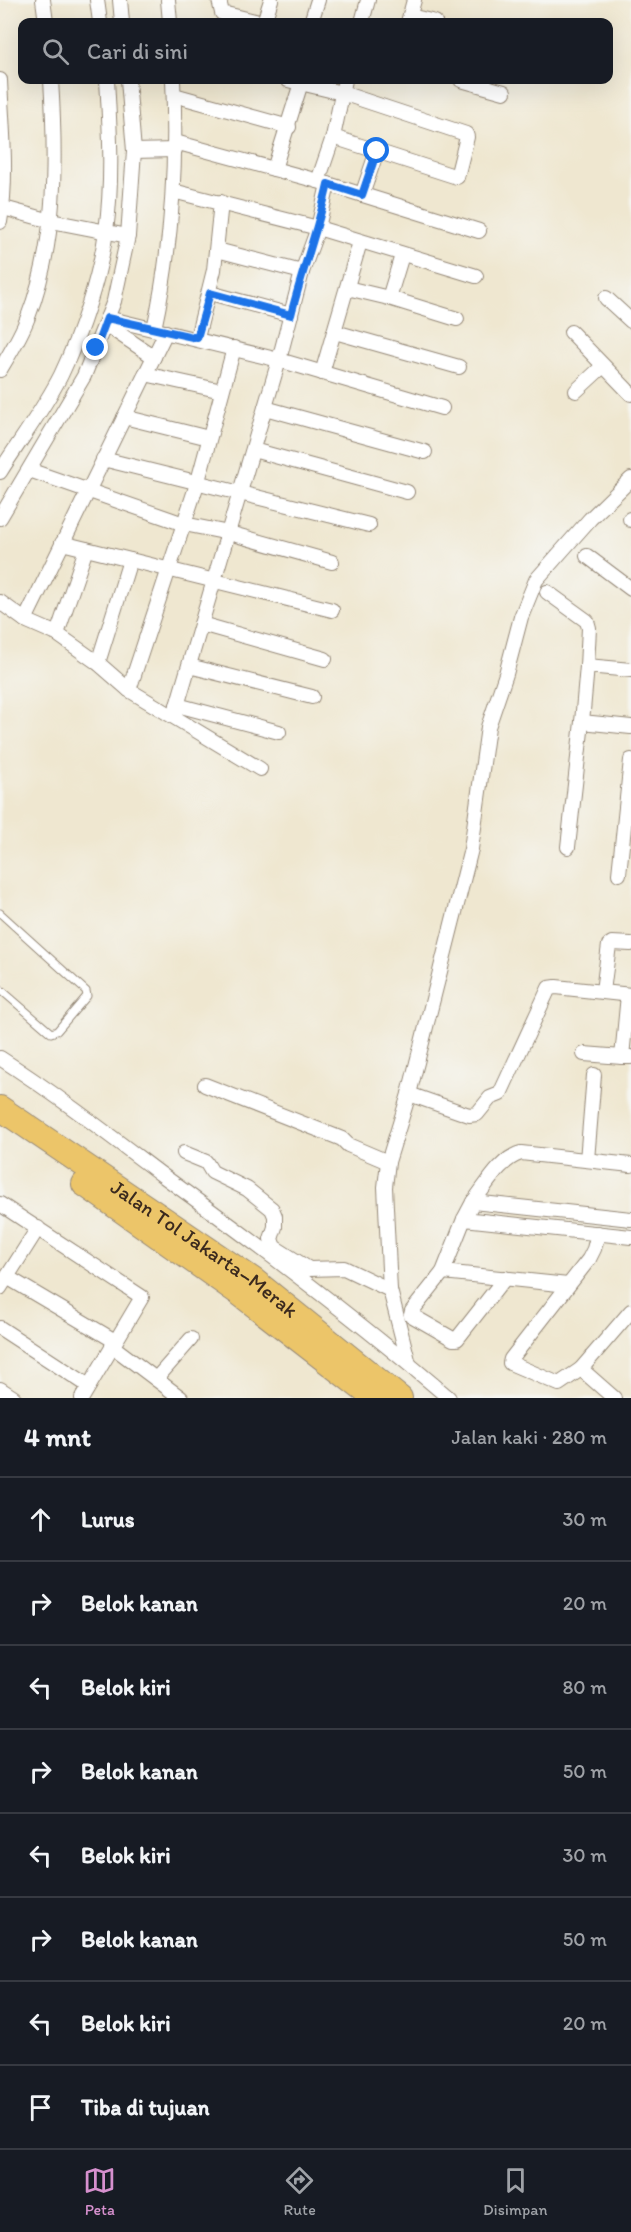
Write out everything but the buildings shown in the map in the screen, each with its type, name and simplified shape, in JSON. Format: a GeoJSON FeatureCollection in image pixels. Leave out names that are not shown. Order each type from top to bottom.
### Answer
{"type":"FeatureCollection","features":[{"type":"Feature","properties":{"kind":"highway","name":"Jalan Tol Jakarta–Merak"},"geometry":{"type":"LineString","coordinates":[[0,1108],[255,1281],[400,1398]]}},
{"type":"Feature","properties":{"kind":"highway","name":"Jalan Tol Jakarta–Merak"},"geometry":{"type":"LineString","coordinates":[[0,1126],[240,1294],[374,1398]]}},
{"type":"Feature","properties":{"kind":"street"},"geometry":{"type":"LineString","coordinates":[[43,0],[45,18]]}},
{"type":"Feature","properties":{"kind":"street"},"geometry":{"type":"LineString","coordinates":[[97,0],[99,18]]}},
{"type":"Feature","properties":{"kind":"street"},"geometry":{"type":"LineString","coordinates":[[120,0],[122,18]]}},
{"type":"Feature","properties":{"kind":"street"},"geometry":{"type":"LineString","coordinates":[[168,0],[170,18]]}},
{"type":"Feature","properties":{"kind":"street"},"geometry":{"type":"LineString","coordinates":[[265,18],[271,0]]}},
{"type":"Feature","properties":{"kind":"street"},"geometry":{"type":"LineString","coordinates":[[312,18],[318,0]]}},
{"type":"Feature","properties":{"kind":"street"},"geometry":{"type":"LineString","coordinates":[[363,18],[368,0]]}},
{"type":"Feature","properties":{"kind":"street"},"geometry":{"type":"LineString","coordinates":[[410,18],[414,0]]}},
{"type":"Feature","properties":{"kind":"street"},"geometry":{"type":"LineString","coordinates":[[220,3],[223,14],[241,18]]}},
{"type":"Feature","properties":{"kind":"street"},"geometry":{"type":"LineString","coordinates":[[0,80],[1,212],[117,234]]}},
{"type":"Feature","properties":{"kind":"street"},"geometry":{"type":"LineString","coordinates":[[0,370],[28,319],[36,294],[51,220],[54,174],[51,84]]}},
{"type":"Feature","properties":{"kind":"street"},"geometry":{"type":"LineString","coordinates":[[0,518],[84,376],[119,283],[107,84]]}},
{"type":"Feature","properties":{"kind":"street"},"geometry":{"type":"LineString","coordinates":[[0,472],[60,376],[117,234],[134,151],[128,84]]}},
{"type":"Feature","properties":{"kind":"street"},"geometry":{"type":"LineString","coordinates":[[25,620],[153,357],[160,331],[173,190],[175,146],[173,84]]}},
{"type":"Feature","properties":{"kind":"street"},"geometry":{"type":"LineString","coordinates":[[274,169],[289,127],[295,84]]}},
{"type":"Feature","properties":{"kind":"street"},"geometry":{"type":"LineString","coordinates":[[320,84],[344,86],[467,135],[457,177],[333,137]]}},
{"type":"Feature","properties":{"kind":"street"},"geometry":{"type":"LineString","coordinates":[[475,84],[504,92]]}},
{"type":"Feature","properties":{"kind":"street"},"geometry":{"type":"LineString","coordinates":[[176,710],[279,360],[302,272],[318,228],[323,183],[344,86]]}},
{"type":"Feature","properties":{"kind":"street"},"geometry":{"type":"LineString","coordinates":[[174,95],[289,127]]}},
{"type":"Feature","properties":{"kind":"street"},"geometry":{"type":"LineString","coordinates":[[134,151],[175,146],[274,169],[479,231]]}},
{"type":"Feature","properties":{"kind":"street"},"geometry":{"type":"LineString","coordinates":[[362,195],[377,151]]}},
{"type":"Feature","properties":{"kind":"street"},"geometry":{"type":"LineString","coordinates":[[173,190],[318,228],[476,276]]}},
{"type":"Feature","properties":{"kind":"street"},"geometry":{"type":"LineString","coordinates":[[197,338],[210,293],[221,202]]}},
{"type":"Feature","properties":{"kind":"street"},"geometry":{"type":"LineString","coordinates":[[322,373],[360,242]]}},
{"type":"Feature","properties":{"kind":"street"},"geometry":{"type":"LineString","coordinates":[[217,250],[302,272]]}},
{"type":"Feature","properties":{"kind":"street"},"geometry":{"type":"LineString","coordinates":[[389,298],[402,255]]}},
{"type":"Feature","properties":{"kind":"street"},"geometry":{"type":"LineString","coordinates":[[347,288],[457,319]]}},
{"type":"Feature","properties":{"kind":"street"},"geometry":{"type":"LineString","coordinates":[[210,293],[291,315]]}},
{"type":"Feature","properties":{"kind":"street"},"geometry":{"type":"LineString","coordinates":[[606,298],[631,321]]}},
{"type":"Feature","properties":{"kind":"street"},"geometry":{"type":"LineString","coordinates":[[106,321],[197,338],[442,408]]}},
{"type":"Feature","properties":{"kind":"street"},"geometry":{"type":"LineString","coordinates":[[106,321],[153,357]]}},
{"type":"Feature","properties":{"kind":"street"},"geometry":{"type":"LineString","coordinates":[[335,332],[459,367]]}},
{"type":"Feature","properties":{"kind":"street"},"geometry":{"type":"LineString","coordinates":[[571,332],[631,394]]}},
{"type":"Feature","properties":{"kind":"street"},"geometry":{"type":"LineString","coordinates":[[129,690],[198,481],[234,348]]}},
{"type":"Feature","properties":{"kind":"street"},"geometry":{"type":"LineString","coordinates":[[576,391],[603,366]]}},
{"type":"Feature","properties":{"kind":"street"},"geometry":{"type":"LineString","coordinates":[[145,374],[222,391]]}},
{"type":"Feature","properties":{"kind":"street"},"geometry":{"type":"LineString","coordinates":[[265,408],[425,452]]}},
{"type":"Feature","properties":{"kind":"street"},"geometry":{"type":"LineString","coordinates":[[124,417],[209,438]]}},
{"type":"Feature","properties":{"kind":"street"},"geometry":{"type":"LineString","coordinates":[[253,450],[407,492]]}},
{"type":"Feature","properties":{"kind":"street"},"geometry":{"type":"LineString","coordinates":[[103,459],[369,525]]}},
{"type":"Feature","properties":{"kind":"street"},"geometry":{"type":"LineString","coordinates":[[29,470],[184,524],[229,533],[332,562]]}},
{"type":"Feature","properties":{"kind":"street"},"geometry":{"type":"LineString","coordinates":[[409,1364],[390,1290],[385,1187],[388,1162],[409,1094],[471,849],[488,727],[528,595],[538,576],[631,479]]}},
{"type":"Feature","properties":{"kind":"street"},"geometry":{"type":"LineString","coordinates":[[62,543],[332,610]]}},
{"type":"Feature","properties":{"kind":"street"},"geometry":{"type":"LineString","coordinates":[[57,634],[86,549]]}},
{"type":"Feature","properties":{"kind":"street"},"geometry":{"type":"LineString","coordinates":[[587,556],[631,589]]}},
{"type":"Feature","properties":{"kind":"street"},"geometry":{"type":"LineString","coordinates":[[98,663],[130,560]]}},
{"type":"Feature","properties":{"kind":"street"},"geometry":{"type":"LineString","coordinates":[[547,592],[587,621],[589,628],[582,722],[568,847]]}},
{"type":"Feature","properties":{"kind":"street"},"geometry":{"type":"LineString","coordinates":[[0,602],[25,620],[57,634],[98,663],[129,690],[176,710],[279,732]]}},
{"type":"Feature","properties":{"kind":"street"},"geometry":{"type":"LineString","coordinates":[[201,624],[324,659]]}},
{"type":"Feature","properties":{"kind":"street"},"geometry":{"type":"LineString","coordinates":[[189,666],[312,697]]}},
{"type":"Feature","properties":{"kind":"street"},"geometry":{"type":"LineString","coordinates":[[587,666],[631,670]]}},
{"type":"Feature","properties":{"kind":"street"},"geometry":{"type":"LineString","coordinates":[[176,710],[260,768]]}},
{"type":"Feature","properties":{"kind":"street"},"geometry":{"type":"LineString","coordinates":[[582,722],[631,727]]}},
{"type":"Feature","properties":{"kind":"street"},"geometry":{"type":"LineString","coordinates":[[619,874],[631,760]]}},
{"type":"Feature","properties":{"kind":"street"},"geometry":{"type":"LineString","coordinates":[[603,992],[610,944],[631,944]]}},
{"type":"Feature","properties":{"kind":"street"},"geometry":{"type":"LineString","coordinates":[[409,1094],[469,1115],[477,1114],[490,1098],[500,1094],[549,988],[630,995],[626,1057],[584,1054]]}},
{"type":"Feature","properties":{"kind":"street"},"geometry":{"type":"LineString","coordinates":[[0,1058],[40,1084],[265,1250],[449,1398]]}},
{"type":"Feature","properties":{"kind":"street"},"geometry":{"type":"LineString","coordinates":[[587,1160],[594,1075]]}},
{"type":"Feature","properties":{"kind":"street"},"geometry":{"type":"LineString","coordinates":[[205,1085],[332,1134],[348,1145],[388,1162]]}},
{"type":"Feature","properties":{"kind":"street"},"geometry":{"type":"LineString","coordinates":[[184,1153],[206,1162],[212,1172],[248,1189],[267,1203],[275,1216],[275,1227],[271,1239],[274,1247],[309,1269],[344,1268],[390,1290]]}},
{"type":"Feature","properties":{"kind":"street"},"geometry":{"type":"LineString","coordinates":[[505,1278],[460,1336],[453,1339],[411,1315],[443,1272],[464,1219],[473,1203],[503,1164],[513,1155],[521,1153],[631,1165]]}},
{"type":"Feature","properties":{"kind":"street"},"geometry":{"type":"LineString","coordinates":[[0,1203],[141,1296],[141,1301],[85,1392],[0,1328]]}},
{"type":"Feature","properties":{"kind":"street"},"geometry":{"type":"LineString","coordinates":[[473,1203],[631,1219]]}},
{"type":"Feature","properties":{"kind":"street"},"geometry":{"type":"LineString","coordinates":[[464,1219],[631,1237]]}},
{"type":"Feature","properties":{"kind":"street"},"geometry":{"type":"LineString","coordinates":[[38,1228],[3,1283],[113,1344],[181,1398]]}},
{"type":"Feature","properties":{"kind":"street"},"geometry":{"type":"LineString","coordinates":[[598,1233],[589,1260],[510,1363],[559,1384],[582,1369],[631,1311]]}},
{"type":"Feature","properties":{"kind":"street"},"geometry":{"type":"LineString","coordinates":[[443,1272],[568,1285]]}},
{"type":"Feature","properties":{"kind":"street"},"geometry":{"type":"LineString","coordinates":[[156,1379],[191,1339]]}},
{"type":"Feature","properties":{"kind":"street"},"geometry":{"type":"LineString","coordinates":[[582,1369],[614,1398]]}},
{"type":"Feature","properties":{"kind":"street"},"geometry":{"type":"LineString","coordinates":[[0,1389],[14,1398]]}},
{"type":"Feature","properties":{"kind":"lane"},"geometry":{"type":"LineString","coordinates":[[0,913],[86,992],[87,996],[57,1031],[51,1033],[0,989]]}},
{"type":"Feature","properties":{"kind":"route"},"geometry":{"type":"LineString","coordinates":[[96,348],[107,318],[197,338],[210,293],[291,315],[302,272],[318,228],[328,184],[362,195],[377,151]]}}]}
